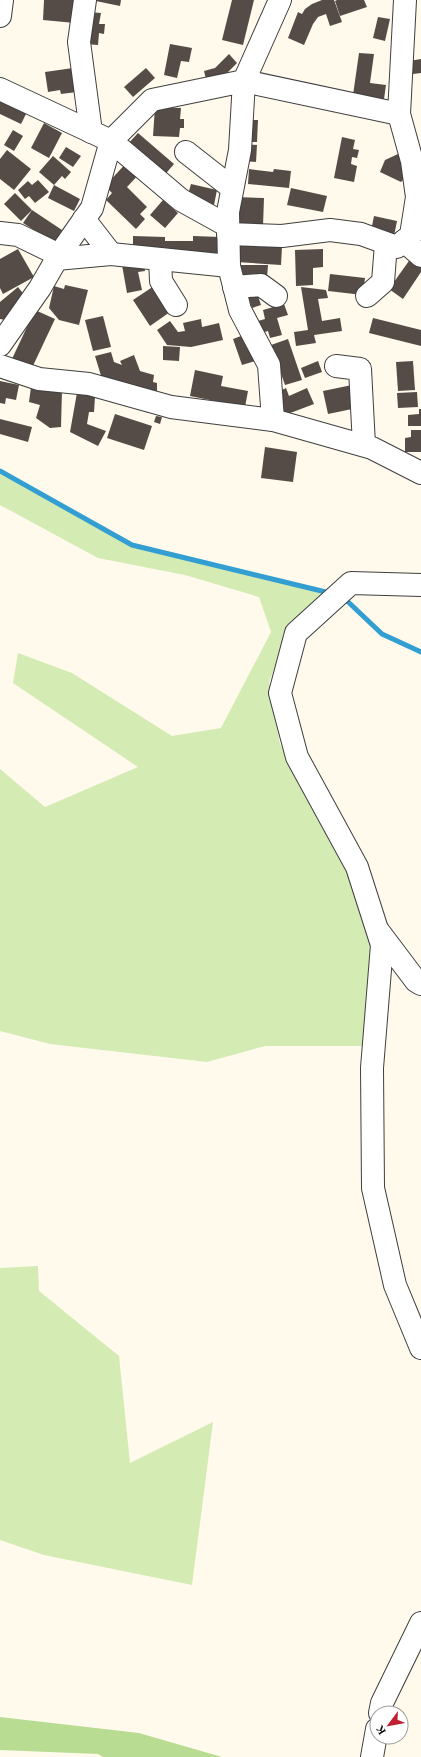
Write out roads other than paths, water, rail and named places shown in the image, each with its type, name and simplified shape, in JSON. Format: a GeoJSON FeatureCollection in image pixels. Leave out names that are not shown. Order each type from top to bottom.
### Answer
{"type":"FeatureCollection","features":[{"type":"Feature","properties":{"kind":"street"},"geometry":{"type":"LineString","coordinates":[[0,16],[2,0]]}},
{"type":"Feature","properties":{"kind":"street"},"geometry":{"type":"LineString","coordinates":[[85,0],[78,42],[91,132]]}},
{"type":"Feature","properties":{"kind":"street"},"geometry":{"type":"LineString","coordinates":[[273,420],[269,365],[240,310],[231,276],[228,212],[240,150],[244,81],[280,0]]}},
{"type":"Feature","properties":{"kind":"street"},"geometry":{"type":"LineString","coordinates":[[367,296],[383,282],[395,242],[411,235],[416,197],[412,161],[399,114],[406,0]]}},
{"type":"Feature","properties":{"kind":"street"},"geometry":{"type":"LineString","coordinates":[[0,345],[40,288],[58,257],[92,208],[111,141],[152,100],[244,81],[399,114]]}},
{"type":"Feature","properties":{"kind":"street"},"geometry":{"type":"LineString","coordinates":[[0,89],[111,141],[181,200],[228,230],[282,236],[330,230],[361,234],[395,242],[421,256]]}},
{"type":"Feature","properties":{"kind":"street"},"geometry":{"type":"LineString","coordinates":[[186,152],[232,188]]}},
{"type":"Feature","properties":{"kind":"street"},"geometry":{"type":"LineString","coordinates":[[84,219],[111,254]]}},
{"type":"Feature","properties":{"kind":"street"},"geometry":{"type":"LineString","coordinates":[[0,233],[18,235],[58,257],[111,254],[160,259],[231,276],[261,285],[276,296]]}},
{"type":"Feature","properties":{"kind":"street"},"geometry":{"type":"LineString","coordinates":[[160,259],[160,281],[176,305]]}},
{"type":"Feature","properties":{"kind":"street"},"geometry":{"type":"LineString","coordinates":[[0,366],[39,379],[89,384],[171,406],[273,420],[364,445],[421,473]]}},
{"type":"Feature","properties":{"kind":"street"},"geometry":{"type":"LineString","coordinates":[[336,366],[360,370],[364,445]]}},
{"type":"Feature","properties":{"kind":"street"},"geometry":{"type":"LineString","coordinates":[[421,585],[351,583],[296,633],[280,693],[297,757],[357,867],[382,945],[372,1068],[373,1188],[395,1285],[421,1348]]}},
{"type":"Feature","properties":{"kind":"street"},"geometry":{"type":"LineString","coordinates":[[377,930],[416,981],[421,984]]}},
{"type":"Feature","properties":{"kind":"street"},"geometry":{"type":"LineString","coordinates":[[382,1705],[421,1624]]}},
{"type":"Feature","properties":{"kind":"street"},"geometry":{"type":"LineString","coordinates":[[372,1757],[374,1745]]}},
{"type":"Feature","properties":{"kind":"waterway"},"geometry":{"type":"LineString","coordinates":[[0,471],[132,545],[330,593]]}},
{"type":"Feature","properties":{"kind":"waterway"},"geometry":{"type":"LineString","coordinates":[[343,597],[382,634],[421,652]]}}]}
